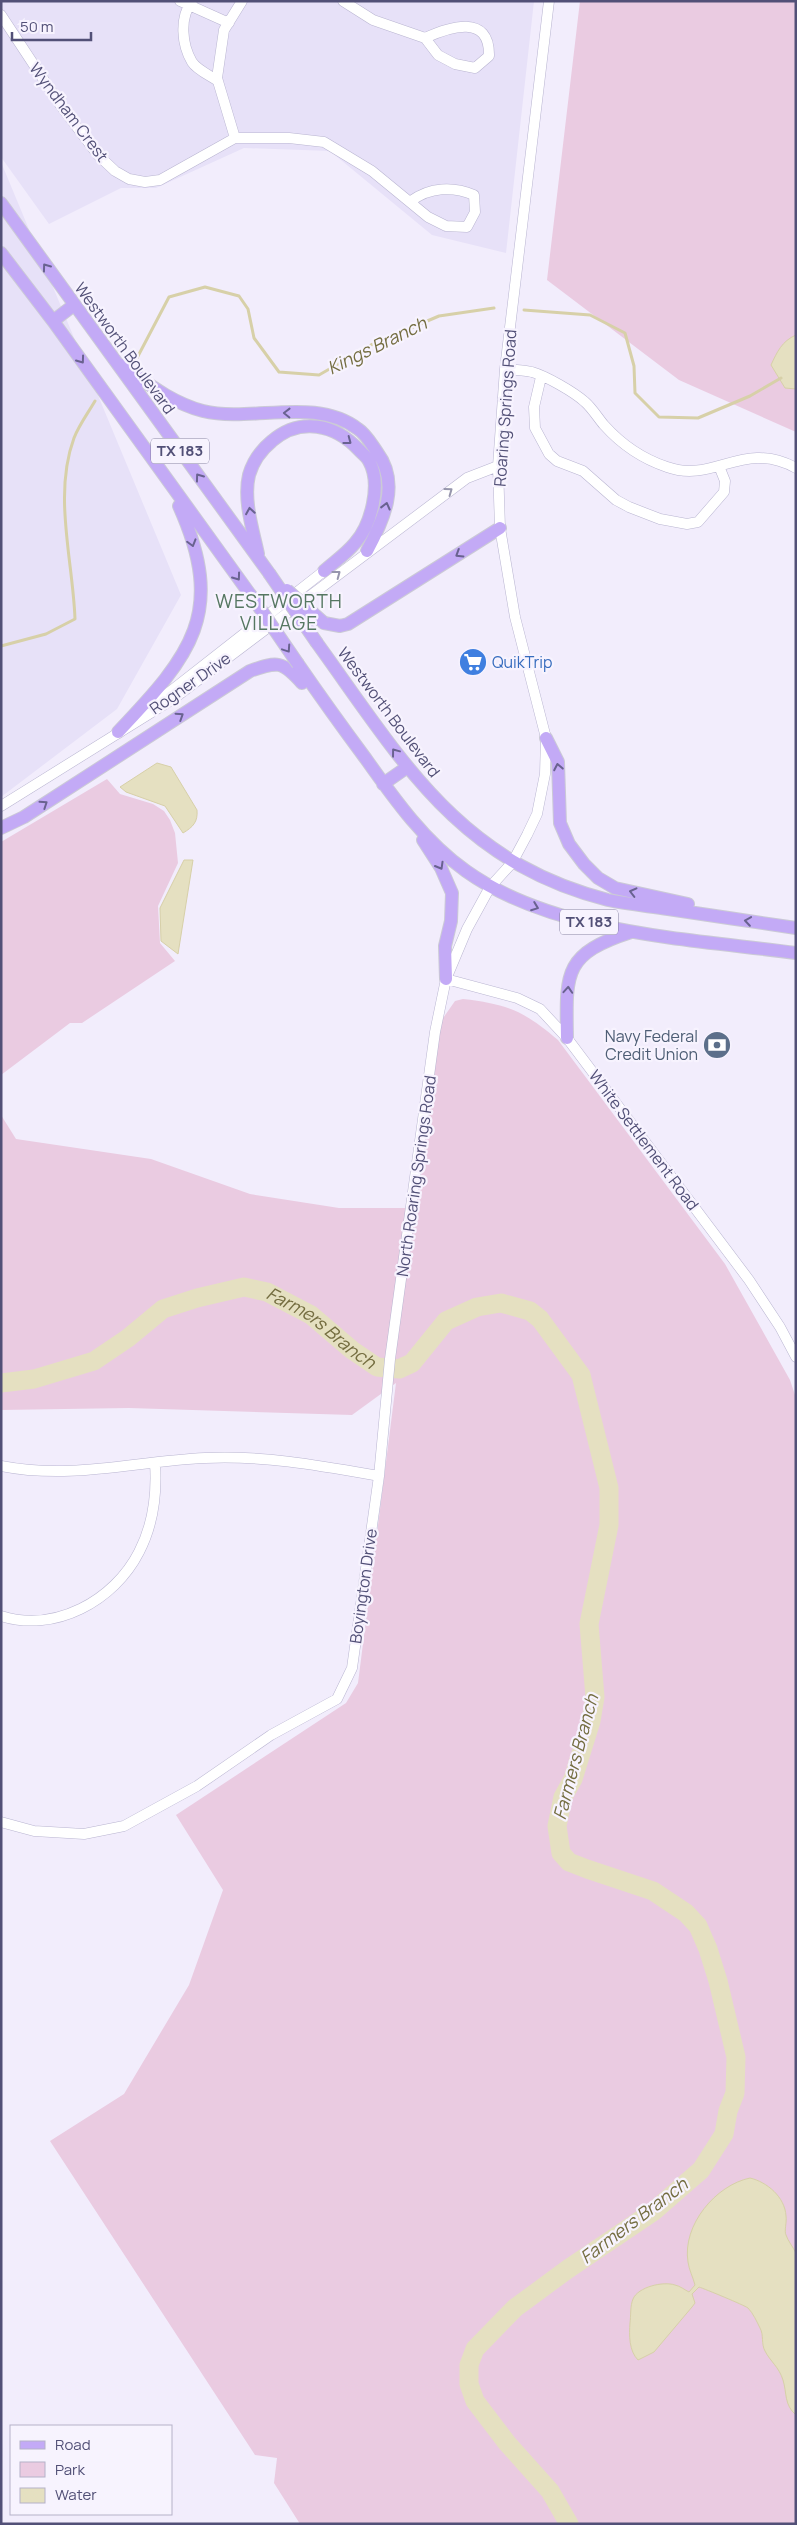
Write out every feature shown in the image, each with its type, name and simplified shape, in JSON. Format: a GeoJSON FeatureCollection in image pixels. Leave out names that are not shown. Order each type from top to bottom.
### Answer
{"type":"FeatureCollection","features":[{"type":"Feature","properties":{"kind":"main road","name":"Westworth Boulevard"},"geometry":{"type":"LineString","coordinates":[[1,203],[259,559],[406,768],[472,833],[512,863],[564,885],[608,900],[796,928]]}},
{"type":"Feature","properties":{"kind":"main road","name":"TX 183"},"geometry":{"type":"LineString","coordinates":[[1,253],[53,320],[257,604],[336,720],[383,784],[422,832],[450,858],[490,887],[508,897],[560,917],[633,931],[796,953]]}},
{"type":"Feature","properties":{"kind":"main road"},"geometry":{"type":"LineString","coordinates":[[53,320],[74,305]]}},
{"type":"Feature","properties":{"kind":"main road"},"geometry":{"type":"LineString","coordinates":[[111,357],[158,392],[184,405],[204,411],[230,416],[279,412],[322,414],[341,419],[360,429],[380,456],[390,489],[382,523],[367,551]]}},
{"type":"Feature","properties":{"kind":"main road"},"geometry":{"type":"LineString","coordinates":[[259,559],[248,507],[248,476],[254,462],[263,448],[289,430],[304,426],[321,426],[349,439],[370,461],[375,488],[370,518],[356,543],[324,572]]}},
{"type":"Feature","properties":{"kind":"main road"},"geometry":{"type":"LineString","coordinates":[[118,732],[162,686],[186,650],[198,622],[202,588],[198,561],[188,527],[167,481]]}},
{"type":"Feature","properties":{"kind":"main road"},"geometry":{"type":"LineString","coordinates":[[269,573],[324,623],[340,626],[348,624],[500,528]]}},
{"type":"Feature","properties":{"kind":"main road"},"geometry":{"type":"LineString","coordinates":[[1,828],[24,817],[250,671],[264,666],[278,664],[288,667],[336,720]]}},
{"type":"Feature","properties":{"kind":"main road"},"geometry":{"type":"LineString","coordinates":[[546,738],[558,762],[561,785],[560,823],[569,844],[584,864],[598,878],[615,888],[696,905],[713,916]]}},
{"type":"Feature","properties":{"kind":"main road"},"geometry":{"type":"LineString","coordinates":[[383,784],[406,768]]}},
{"type":"Feature","properties":{"kind":"main road"},"geometry":{"type":"LineString","coordinates":[[404,811],[441,868],[452,892],[451,921],[445,946],[446,979]]}},
{"type":"Feature","properties":{"kind":"main road"},"geometry":{"type":"LineString","coordinates":[[567,1038],[567,988],[569,974],[574,965],[586,951],[612,938],[633,931]]}},
{"type":"Feature","properties":{"kind":"street"},"geometry":{"type":"LineString","coordinates":[[242,1],[224,30],[218,81],[235,138],[289,138],[324,142],[372,171],[411,201],[428,217],[446,226],[467,227],[475,212],[474,194],[460,189],[422,193],[411,201]]}},
{"type":"Feature","properties":{"kind":"street"},"geometry":{"type":"LineString","coordinates":[[343,1],[373,20],[425,38],[438,55],[455,64],[475,68],[489,56],[489,44],[480,31],[464,25],[447,28],[425,38]]}},
{"type":"Feature","properties":{"kind":"street","name":"Roaring Springs Road"},"geometry":{"type":"LineString","coordinates":[[490,887],[512,863],[537,814],[545,774],[546,738],[515,617],[500,528],[498,466],[505,369],[549,1]]}},
{"type":"Feature","properties":{"kind":"street"},"geometry":{"type":"LineString","coordinates":[[218,81],[193,64],[183,36],[187,2],[229,23]]}},
{"type":"Feature","properties":{"kind":"street","name":"Wyndham Crest"},"geometry":{"type":"LineString","coordinates":[[1,15],[61,106],[98,155],[115,171],[129,179],[145,182],[160,180],[235,138]]}},
{"type":"Feature","properties":{"kind":"street"},"geometry":{"type":"LineString","coordinates":[[505,369],[532,372],[585,402],[624,445],[668,468],[686,471],[702,470],[749,457],[764,457],[784,461],[796,468]]}},
{"type":"Feature","properties":{"kind":"street"},"geometry":{"type":"LineString","coordinates":[[541,376],[534,406],[535,428],[549,454],[558,461],[583,470],[616,500],[643,514],[677,522],[693,524],[698,522],[724,492],[725,481],[719,466]]}},
{"type":"Feature","properties":{"kind":"street","name":"Rogner Drive"},"geometry":{"type":"LineString","coordinates":[[118,732],[173,699],[367,551],[467,478],[498,466]]}},
{"type":"Feature","properties":{"kind":"street","name":"Rogner Drive"},"geometry":{"type":"LineString","coordinates":[[118,732],[324,572]]}},
{"type":"Feature","properties":{"kind":"street"},"geometry":{"type":"LineString","coordinates":[[1,806],[118,732]]}},
{"type":"Feature","properties":{"kind":"street","name":"North Roaring Springs Road"},"geometry":{"type":"LineString","coordinates":[[378,1476],[390,1359],[435,1032],[446,979],[467,930],[490,887]]}},
{"type":"Feature","properties":{"kind":"street","name":"White Settlement Road"},"geometry":{"type":"LineString","coordinates":[[446,979],[517,998],[533,1005],[540,1009],[567,1038],[749,1280],[780,1327],[796,1357]]}},
{"type":"Feature","properties":{"kind":"street"},"geometry":{"type":"LineString","coordinates":[[1,1466],[42,1471],[104,1470],[198,1458],[246,1458],[378,1476]]}},
{"type":"Feature","properties":{"kind":"street"},"geometry":{"type":"LineString","coordinates":[[1,1616],[30,1621],[59,1618],[100,1599],[115,1585],[139,1552],[155,1504],[155,1463]]}},
{"type":"Feature","properties":{"kind":"street","name":"Boyington Drive"},"geometry":{"type":"LineString","coordinates":[[1,1822],[34,1831],[84,1834],[124,1826],[197,1786],[272,1735],[336,1699],[352,1668],[378,1476]]}},
{"type":"Feature","properties":{"kind":"shaded area"},"geometry":{"type":"Polygon","coordinates":[[[1,1],[534,1],[506,253],[432,235],[330,151],[244,148],[156,188],[121,188],[49,224],[1,157],[1,1]]]}},
{"type":"Feature","properties":{"kind":"shaded area"},"geometry":{"type":"Polygon","coordinates":[[[1,162],[181,595],[117,709],[1,797],[1,162]]]}},
{"type":"Feature","properties":{"kind":"green space"},"geometry":{"type":"Polygon","coordinates":[[[580,1],[796,1],[796,432],[679,380],[547,280],[580,1]]]}},
{"type":"Feature","properties":{"kind":"green space"},"geometry":{"type":"Polygon","coordinates":[[[107,779],[120,794],[153,804],[164,811],[175,833],[178,863],[158,906],[160,943],[175,961],[82,1023],[70,1023],[1,1075],[1,842],[107,779]]]}},
{"type":"Feature","properties":{"kind":"green space"},"geometry":{"type":"Polygon","coordinates":[[[463,999],[492,1003],[514,1010],[535,1022],[558,1040],[725,1264],[790,1380],[796,1398],[796,2524],[300,2524],[274,2483],[277,2458],[255,2455],[50,2141],[124,2094],[189,1985],[223,1890],[176,1815],[346,1703],[358,1683],[396,1383],[352,1415],[129,1408],[1,1410],[1,1115],[16,1139],[151,1159],[250,1194],[339,1208],[415,1208],[441,1021],[455,1001],[463,999]]]}},
{"type":"Feature","properties":{"kind":"water"},"geometry":{"type":"Polygon","coordinates":[[[796,335],[796,389],[785,388],[771,365],[778,351],[791,337],[796,335]]]}},
{"type":"Feature","properties":{"kind":"water"},"geometry":{"type":"Polygon","coordinates":[[[157,763],[171,767],[197,810],[197,818],[194,824],[183,833],[165,806],[126,792],[120,787],[157,763]]]}},
{"type":"Feature","properties":{"kind":"water"},"geometry":{"type":"Polygon","coordinates":[[[184,860],[193,860],[178,954],[161,941],[160,908],[184,860]]]}},
{"type":"Feature","properties":{"kind":"water"},"geometry":{"type":"Polygon","coordinates":[[[750,2178],[763,2183],[779,2197],[785,2209],[785,2233],[796,2253],[796,2415],[789,2407],[781,2375],[767,2355],[761,2331],[752,2312],[748,2308],[732,2301],[699,2287],[692,2294],[695,2303],[654,2352],[638,2360],[630,2343],[633,2299],[645,2288],[664,2284],[677,2286],[689,2292],[695,2285],[689,2265],[688,2248],[690,2234],[696,2221],[704,2209],[725,2189],[737,2182],[750,2178]]]}},
{"type":"Feature","properties":{"kind":"waterway","name":"Kings Branch"},"geometry":{"type":"LineString","coordinates":[[137,358],[169,297],[205,287],[239,296],[248,309],[254,338],[279,372],[319,375],[371,345],[439,316],[494,308]]}},
{"type":"Feature","properties":{"kind":"waterway","name":"Kings Branch"},"geometry":{"type":"LineString","coordinates":[[524,310],[590,315],[625,333],[634,366],[635,393],[659,417],[698,418],[750,396],[781,378]]}},
{"type":"Feature","properties":{"kind":"waterway","name":"Kings Branch"},"geometry":{"type":"LineString","coordinates":[[1,646],[46,634],[75,619],[66,528],[65,482],[74,438],[95,401]]}},
{"type":"Feature","properties":{"kind":"waterway","name":"Farmers Branch"},"geometry":{"type":"LineString","coordinates":[[1,1383],[34,1379],[94,1361],[128,1338],[163,1309],[197,1298],[244,1287],[267,1292],[311,1315],[352,1350],[377,1367],[399,1369],[412,1363],[446,1321],[477,1307],[501,1303],[530,1311],[540,1319],[581,1375],[609,1488],[609,1525],[589,1624],[595,1697],[591,1721],[573,1779],[563,1797],[557,1826],[561,1853],[569,1862],[653,1891],[686,1913],[698,1926],[708,1949],[718,1981],[736,2057],[735,2093],[728,2111],[724,2134],[701,2170],[654,2211],[568,2269],[515,2308],[475,2349],[469,2365],[469,2384],[475,2401],[507,2443],[550,2491],[569,2524]]}},
{"type":"Feature","properties":{"kind":"place","name":"QuikTrip"},"geometry":{"type":"Point","coordinates":[473,662]}},
{"type":"Feature","properties":{"kind":"place","name":"Navy Federal Credit Union"},"geometry":{"type":"Point","coordinates":[717,1045]}},
{"type":"Feature","properties":{"kind":"district","name":"WESTWORTH VILLAGE"},"geometry":{"type":"Point","coordinates":[279,612]}}]}
